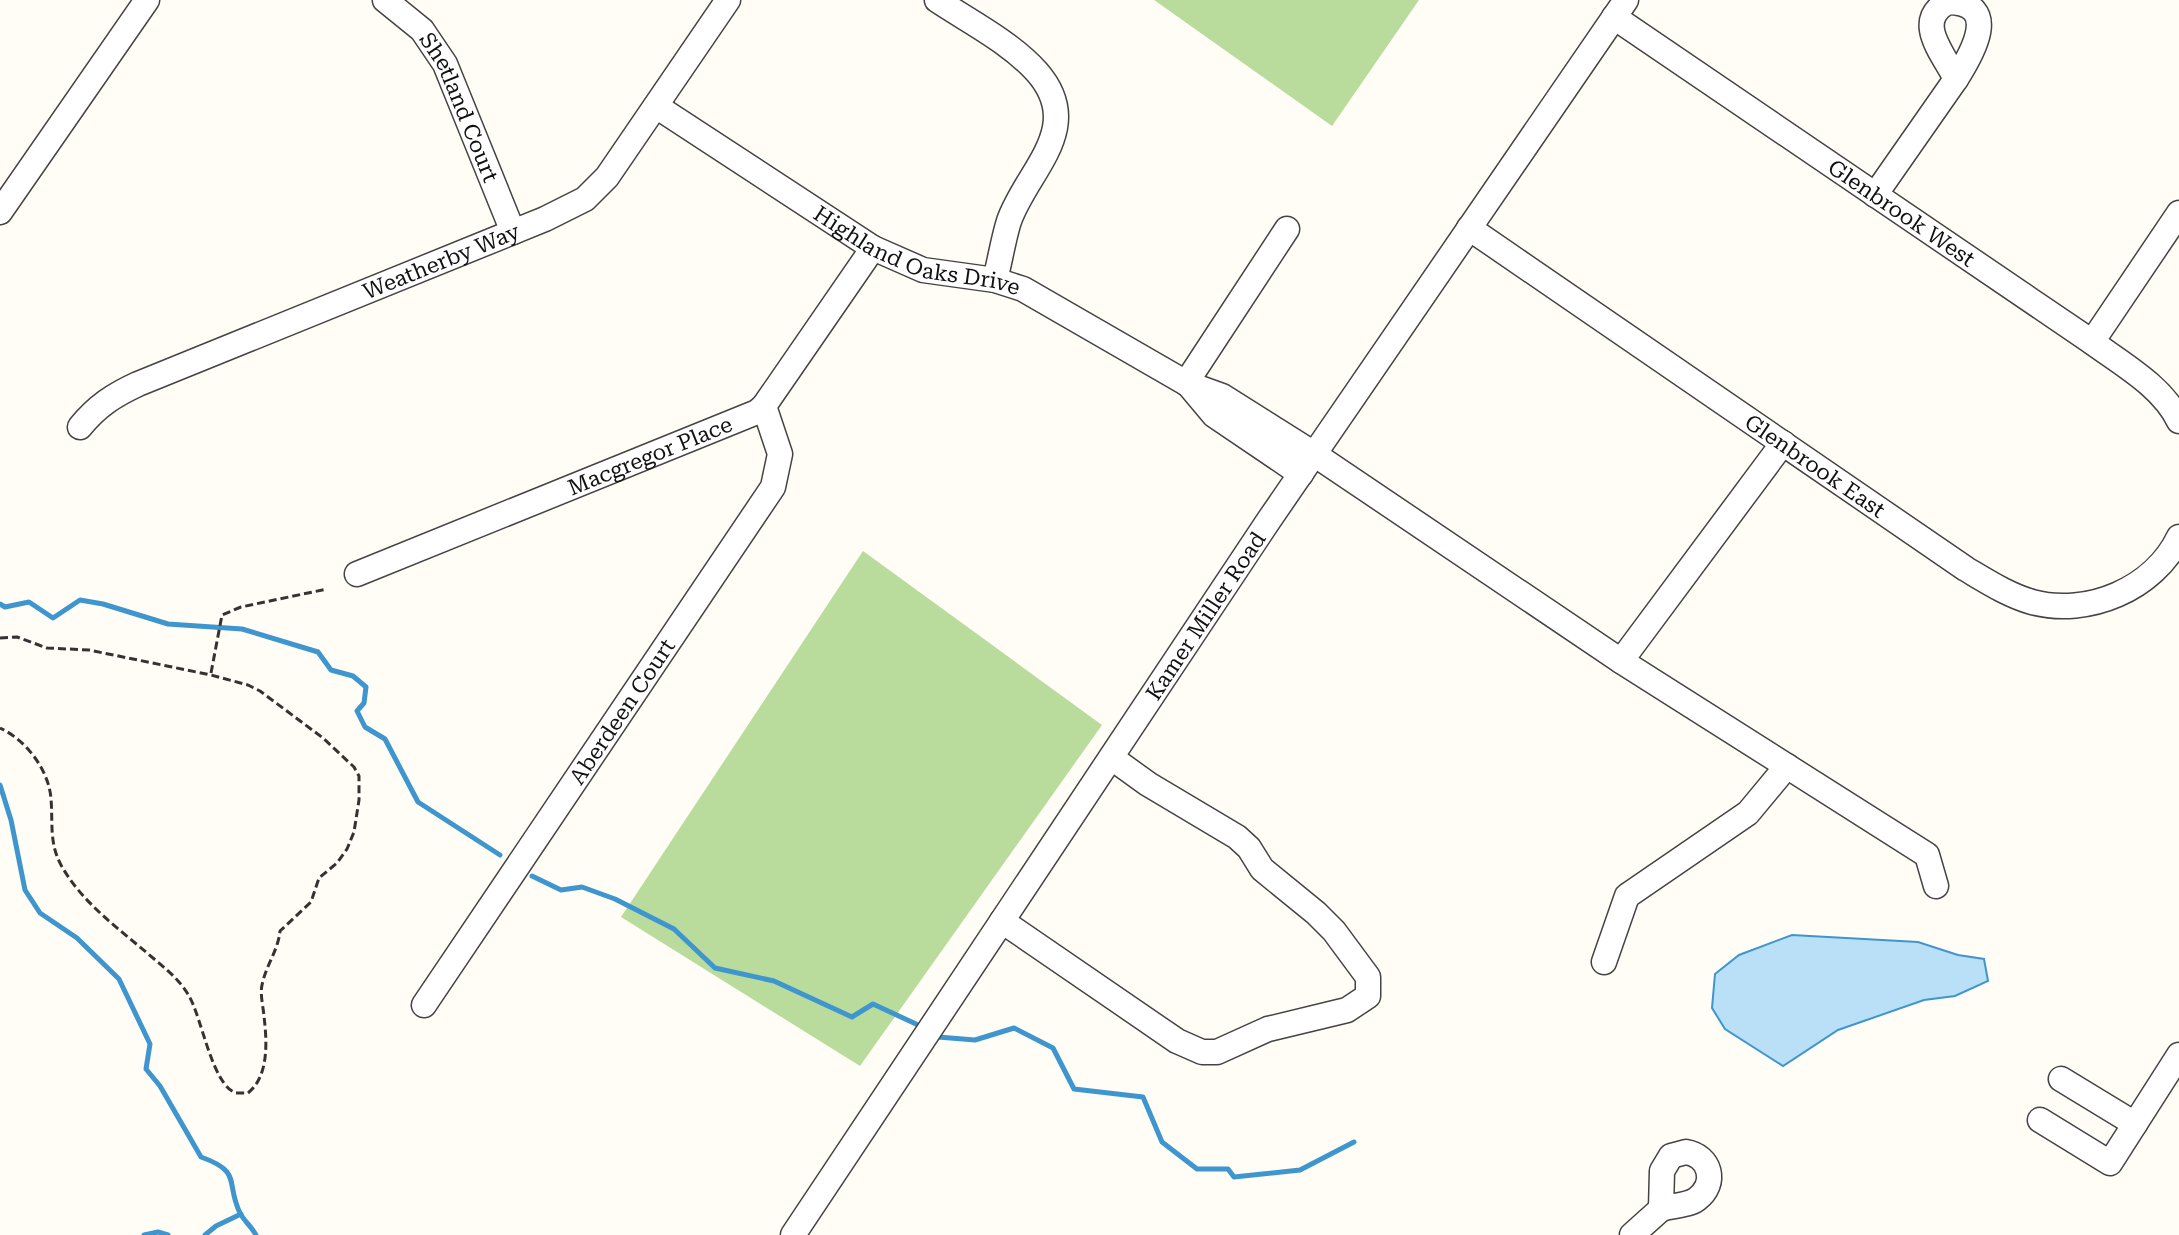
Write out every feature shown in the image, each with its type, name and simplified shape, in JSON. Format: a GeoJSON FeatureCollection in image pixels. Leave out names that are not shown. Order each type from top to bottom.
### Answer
{"type":"FeatureCollection","features":[{"type":"Feature","properties":{"kind":"street"},"geometry":{"type":"LineString","coordinates":[[0,212],[147,0]]}},
{"type":"Feature","properties":{"kind":"street","name":"Shetland Court"},"geometry":{"type":"LineString","coordinates":[[385,0],[422,30],[445,64],[513,232]]}},
{"type":"Feature","properties":{"kind":"street","name":"Weatherby Way"},"geometry":{"type":"LineString","coordinates":[[80,427],[110,397],[138,384],[513,232],[585,199],[607,177],[728,0]]}},
{"type":"Feature","properties":{"kind":"street"},"geometry":{"type":"LineString","coordinates":[[937,0],[1026,62],[1046,85],[1052,99],[1055,114],[1051,147],[1009,220],[995,280]]}},
{"type":"Feature","properties":{"kind":"street","name":"Glenbrook West"},"geometry":{"type":"LineString","coordinates":[[1620,8],[1875,195],[2092,342],[2155,390],[2179,421]]}},
{"type":"Feature","properties":{"kind":"street","name":"Kamer Miller Road"},"geometry":{"type":"LineString","coordinates":[[793,1235],[1308,464],[1620,8]]}},
{"type":"Feature","properties":{"kind":"street"},"geometry":{"type":"LineString","coordinates":[[1875,195],[1956,79]]}},
{"type":"Feature","properties":{"kind":"street","name":"Highland Oaks Drive"},"geometry":{"type":"LineString","coordinates":[[656,106],[873,248],[923,270],[995,280],[1023,289],[1186,383],[1214,415],[1308,464],[1927,855],[1936,886]]}},
{"type":"Feature","properties":{"kind":"street"},"geometry":{"type":"LineString","coordinates":[[2092,342],[2179,213]]}},
{"type":"Feature","properties":{"kind":"street","name":"Glenbrook East"},"geometry":{"type":"LineString","coordinates":[[1469,228],[2006,593],[2035,602],[2064,606],[2105,600],[2138,584],[2158,567],[2177,541]]}},
{"type":"Feature","properties":{"kind":"street"},"geometry":{"type":"LineString","coordinates":[[1186,383],[1287,229]]}},
{"type":"Feature","properties":{"kind":"street","name":"Macgregor Place"},"geometry":{"type":"LineString","coordinates":[[357,574],[730,424],[764,406],[873,248]]}},
{"type":"Feature","properties":{"kind":"street","name":"Aberdeen Court"},"geometry":{"type":"LineString","coordinates":[[424,1005],[773,487],[780,454],[764,406]]}},
{"type":"Feature","properties":{"kind":"street"},"geometry":{"type":"LineString","coordinates":[[1621,661],[1783,443]]}},
{"type":"Feature","properties":{"kind":"street"},"geometry":{"type":"LineString","coordinates":[[1002,921],[1177,1041],[1202,1052],[1217,1052],[1268,1029],[1347,1010],[1368,996],[1368,977],[1334,931],[1262,869],[1249,848],[1237,837],[1148,784],[1112,758]]}},
{"type":"Feature","properties":{"kind":"street"},"geometry":{"type":"LineString","coordinates":[[1604,962],[1627,896],[1748,813],[1787,766]]}},
{"type":"Feature","properties":{"kind":"street"},"geometry":{"type":"LineString","coordinates":[[2040,1120],[2110,1163],[2179,1055]]}},
{"type":"Feature","properties":{"kind":"street"},"geometry":{"type":"LineString","coordinates":[[2061,1079],[2135,1124]]}},
{"type":"Feature","properties":{"kind":"street"},"geometry":{"type":"LineString","coordinates":[[1632,1235],[1661,1209]]}},
{"type":"Feature","properties":{"kind":"path"},"geometry":{"type":"LineString","coordinates":[[211,675],[222,615],[241,607],[327,589]]}},
{"type":"Feature","properties":{"kind":"path"},"geometry":{"type":"LineString","coordinates":[[0,638],[17,637],[47,648],[89,650],[211,675],[260,691],[323,738],[354,767],[359,776],[358,811],[347,849],[337,863],[319,878],[311,902],[280,931],[279,946],[261,988],[265,1027],[264,1066],[258,1085],[248,1093],[236,1093],[224,1085],[212,1062],[190,997],[177,979],[93,908],[62,867],[52,845],[49,782],[26,746],[12,733],[0,728]]}},
{"type":"Feature","properties":{"kind":"green space"},"geometry":{"type":"Polygon","coordinates":[[[1154,0],[1419,0],[1332,126],[1154,0]]]}},
{"type":"Feature","properties":{"kind":"green space"},"geometry":{"type":"Polygon","coordinates":[[[863,551],[1102,725],[860,1066],[621,917],[863,551]]]}},
{"type":"Feature","properties":{"kind":"water"},"geometry":{"type":"Polygon","coordinates":[[[1792,935],[1918,942],[1958,955],[1984,959],[1988,981],[1955,996],[1924,1000],[1838,1030],[1783,1066],[1725,1029],[1712,1008],[1715,974],[1739,955],[1792,935]]]}},
{"type":"Feature","properties":{"kind":"waterway"},"geometry":{"type":"LineString","coordinates":[[0,604],[5,607],[29,602],[53,618],[80,600],[168,624],[242,629],[318,652],[331,670],[353,676],[366,687],[364,703],[357,711],[365,727],[385,739],[418,802],[500,855]]}},
{"type":"Feature","properties":{"kind":"waterway"},"geometry":{"type":"LineString","coordinates":[[0,785],[11,820],[25,890],[40,913],[77,938],[119,979],[150,1044],[146,1069],[160,1086],[201,1157],[228,1173],[240,1213],[256,1235]]}},
{"type":"Feature","properties":{"kind":"waterway"},"geometry":{"type":"LineString","coordinates":[[532,876],[561,890],[582,887],[615,899],[674,929],[715,968],[774,981],[852,1017],[873,1004],[916,1024]]}},
{"type":"Feature","properties":{"kind":"waterway"},"geometry":{"type":"LineString","coordinates":[[938,1037],[975,1040],[1014,1028],[1053,1048],[1074,1089],[1143,1097],[1162,1142],[1197,1169],[1228,1169],[1234,1177],[1300,1170],[1354,1142]]}},
{"type":"Feature","properties":{"kind":"waterway"},"geometry":{"type":"LineString","coordinates":[[205,1235],[241,1214]]}},
{"type":"Feature","properties":{"kind":"waterway"},"geometry":{"type":"LineString","coordinates":[[144,1235],[158,1232],[168,1235]]}}]}
